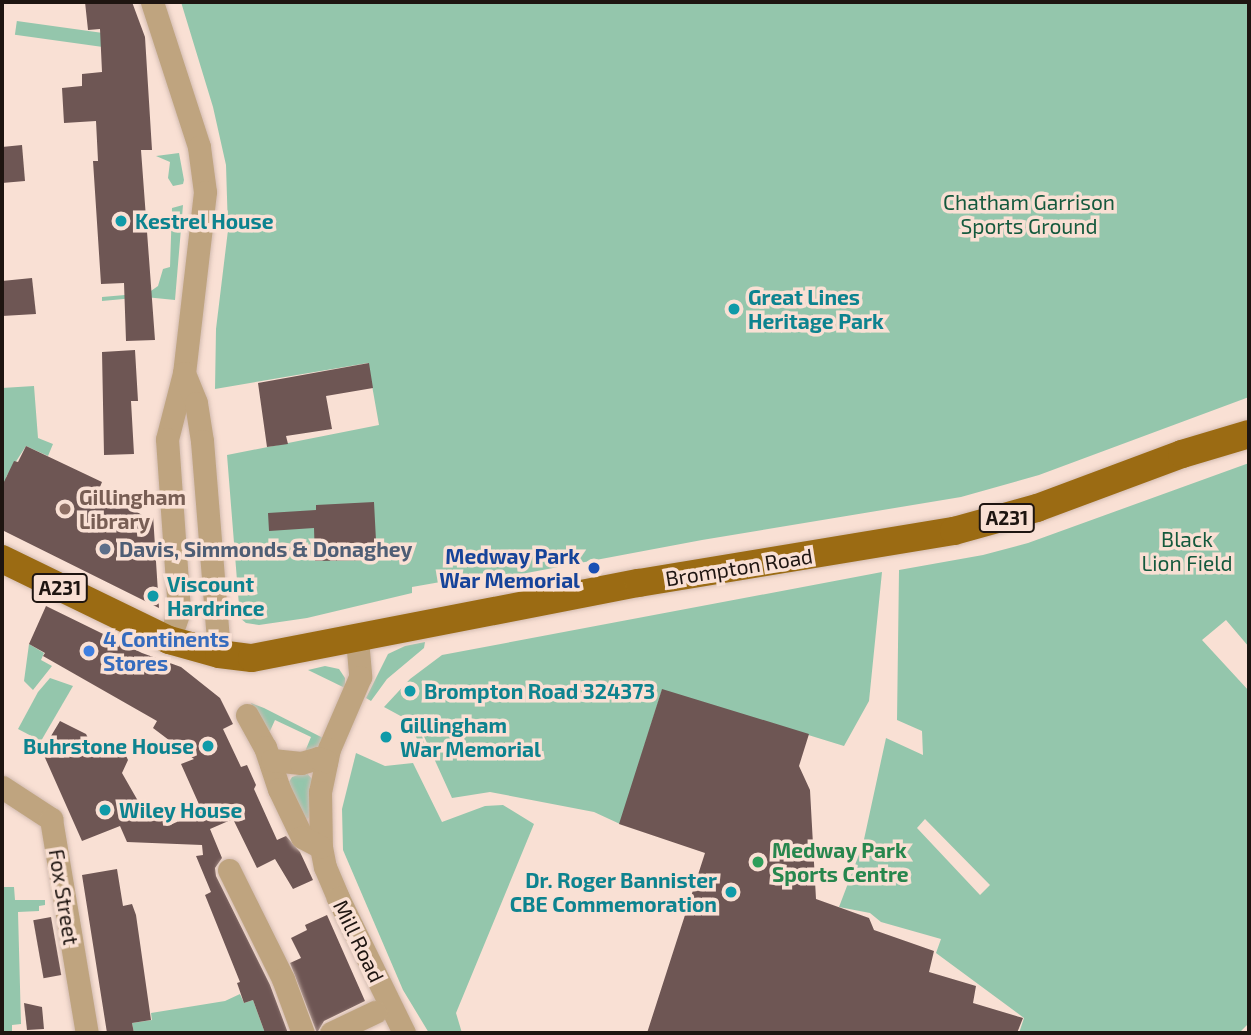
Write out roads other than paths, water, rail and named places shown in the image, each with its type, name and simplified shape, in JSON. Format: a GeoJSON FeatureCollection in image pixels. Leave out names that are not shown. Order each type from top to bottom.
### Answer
{"type":"FeatureCollection","features":[{"type":"Feature","properties":{"kind":"main road","name":"Brompton Road"},"geometry":{"type":"LineString","coordinates":[[219,654],[251,658],[639,583],[954,531],[1027,512],[1182,454],[1249,434]]}},
{"type":"Feature","properties":{"kind":"main road","name":"A231"},"geometry":{"type":"LineString","coordinates":[[2,559],[169,640],[219,654]]}},
{"type":"Feature","properties":{"kind":"street"},"geometry":{"type":"LineString","coordinates":[[152,2],[200,147],[205,192],[184,373],[166,446],[179,611],[169,640]]}},
{"type":"Feature","properties":{"kind":"street"},"geometry":{"type":"LineString","coordinates":[[184,373],[195,403],[202,441],[219,654]]}},
{"type":"Feature","properties":{"kind":"street"},"geometry":{"type":"LineString","coordinates":[[178,601],[215,601]]}},
{"type":"Feature","properties":{"kind":"street","name":"Mill Road"},"geometry":{"type":"LineString","coordinates":[[357,639],[360,677],[326,761],[319,806],[321,847],[325,867],[338,898],[404,1033]]}},
{"type":"Feature","properties":{"kind":"street"},"geometry":{"type":"LineString","coordinates":[[247,715],[272,760],[279,789],[302,837],[321,847]]}},
{"type":"Feature","properties":{"kind":"street"},"geometry":{"type":"LineString","coordinates":[[272,760],[301,763],[318,758],[326,761]]}},
{"type":"Feature","properties":{"kind":"street","name":"Fox Street"},"geometry":{"type":"LineString","coordinates":[[2,787],[51,819],[87,1033]]}},
{"type":"Feature","properties":{"kind":"street"},"geometry":{"type":"LineString","coordinates":[[229,870],[283,979],[303,1033]]}},
{"type":"Feature","properties":{"kind":"street"},"geometry":{"type":"LineString","coordinates":[[331,1033],[375,1012]]}},
{"type":"Feature","properties":{"kind":"place","name":"Kestrel House"},"geometry":{"type":"Point","coordinates":[121,221]}},
{"type":"Feature","properties":{"kind":"place","name":"Great Lines Heritage Park"},"geometry":{"type":"Point","coordinates":[734,309]}},
{"type":"Feature","properties":{"kind":"place","name":"Gillingham Library"},"geometry":{"type":"Point","coordinates":[65,509]}},
{"type":"Feature","properties":{"kind":"place","name":"Davis, Simmonds & Donaghey"},"geometry":{"type":"Point","coordinates":[105,549]}},
{"type":"Feature","properties":{"kind":"place","name":"Medway Park War Memorial"},"geometry":{"type":"Point","coordinates":[594,568]}},
{"type":"Feature","properties":{"kind":"place","name":"Viscount Hardrince"},"geometry":{"type":"Point","coordinates":[153,596]}},
{"type":"Feature","properties":{"kind":"place","name":"4 Continents Stores"},"geometry":{"type":"Point","coordinates":[89,651]}},
{"type":"Feature","properties":{"kind":"place","name":"Brompton Road 324373"},"geometry":{"type":"Point","coordinates":[410,691]}},
{"type":"Feature","properties":{"kind":"place","name":"Gillingham War Memorial"},"geometry":{"type":"Point","coordinates":[386,737]}},
{"type":"Feature","properties":{"kind":"place","name":"Buhrstone House"},"geometry":{"type":"Point","coordinates":[208,746]}},
{"type":"Feature","properties":{"kind":"place","name":"Wiley House"},"geometry":{"type":"Point","coordinates":[105,810]}},
{"type":"Feature","properties":{"kind":"place","name":"Medway Park Sports Centre"},"geometry":{"type":"Point","coordinates":[758,862]}},
{"type":"Feature","properties":{"kind":"place","name":"Dr. Roger Bannister CBE Commemoration"},"geometry":{"type":"Point","coordinates":[731,892]}},
{"type":"Feature","properties":{"kind":"park label","name":"Chatham Garrison Sports Ground"},"geometry":{"type":"Point","coordinates":[1029,214]}},
{"type":"Feature","properties":{"kind":"park label","name":"Black Lion Field"},"geometry":{"type":"Point","coordinates":[1187,551]}}]}
